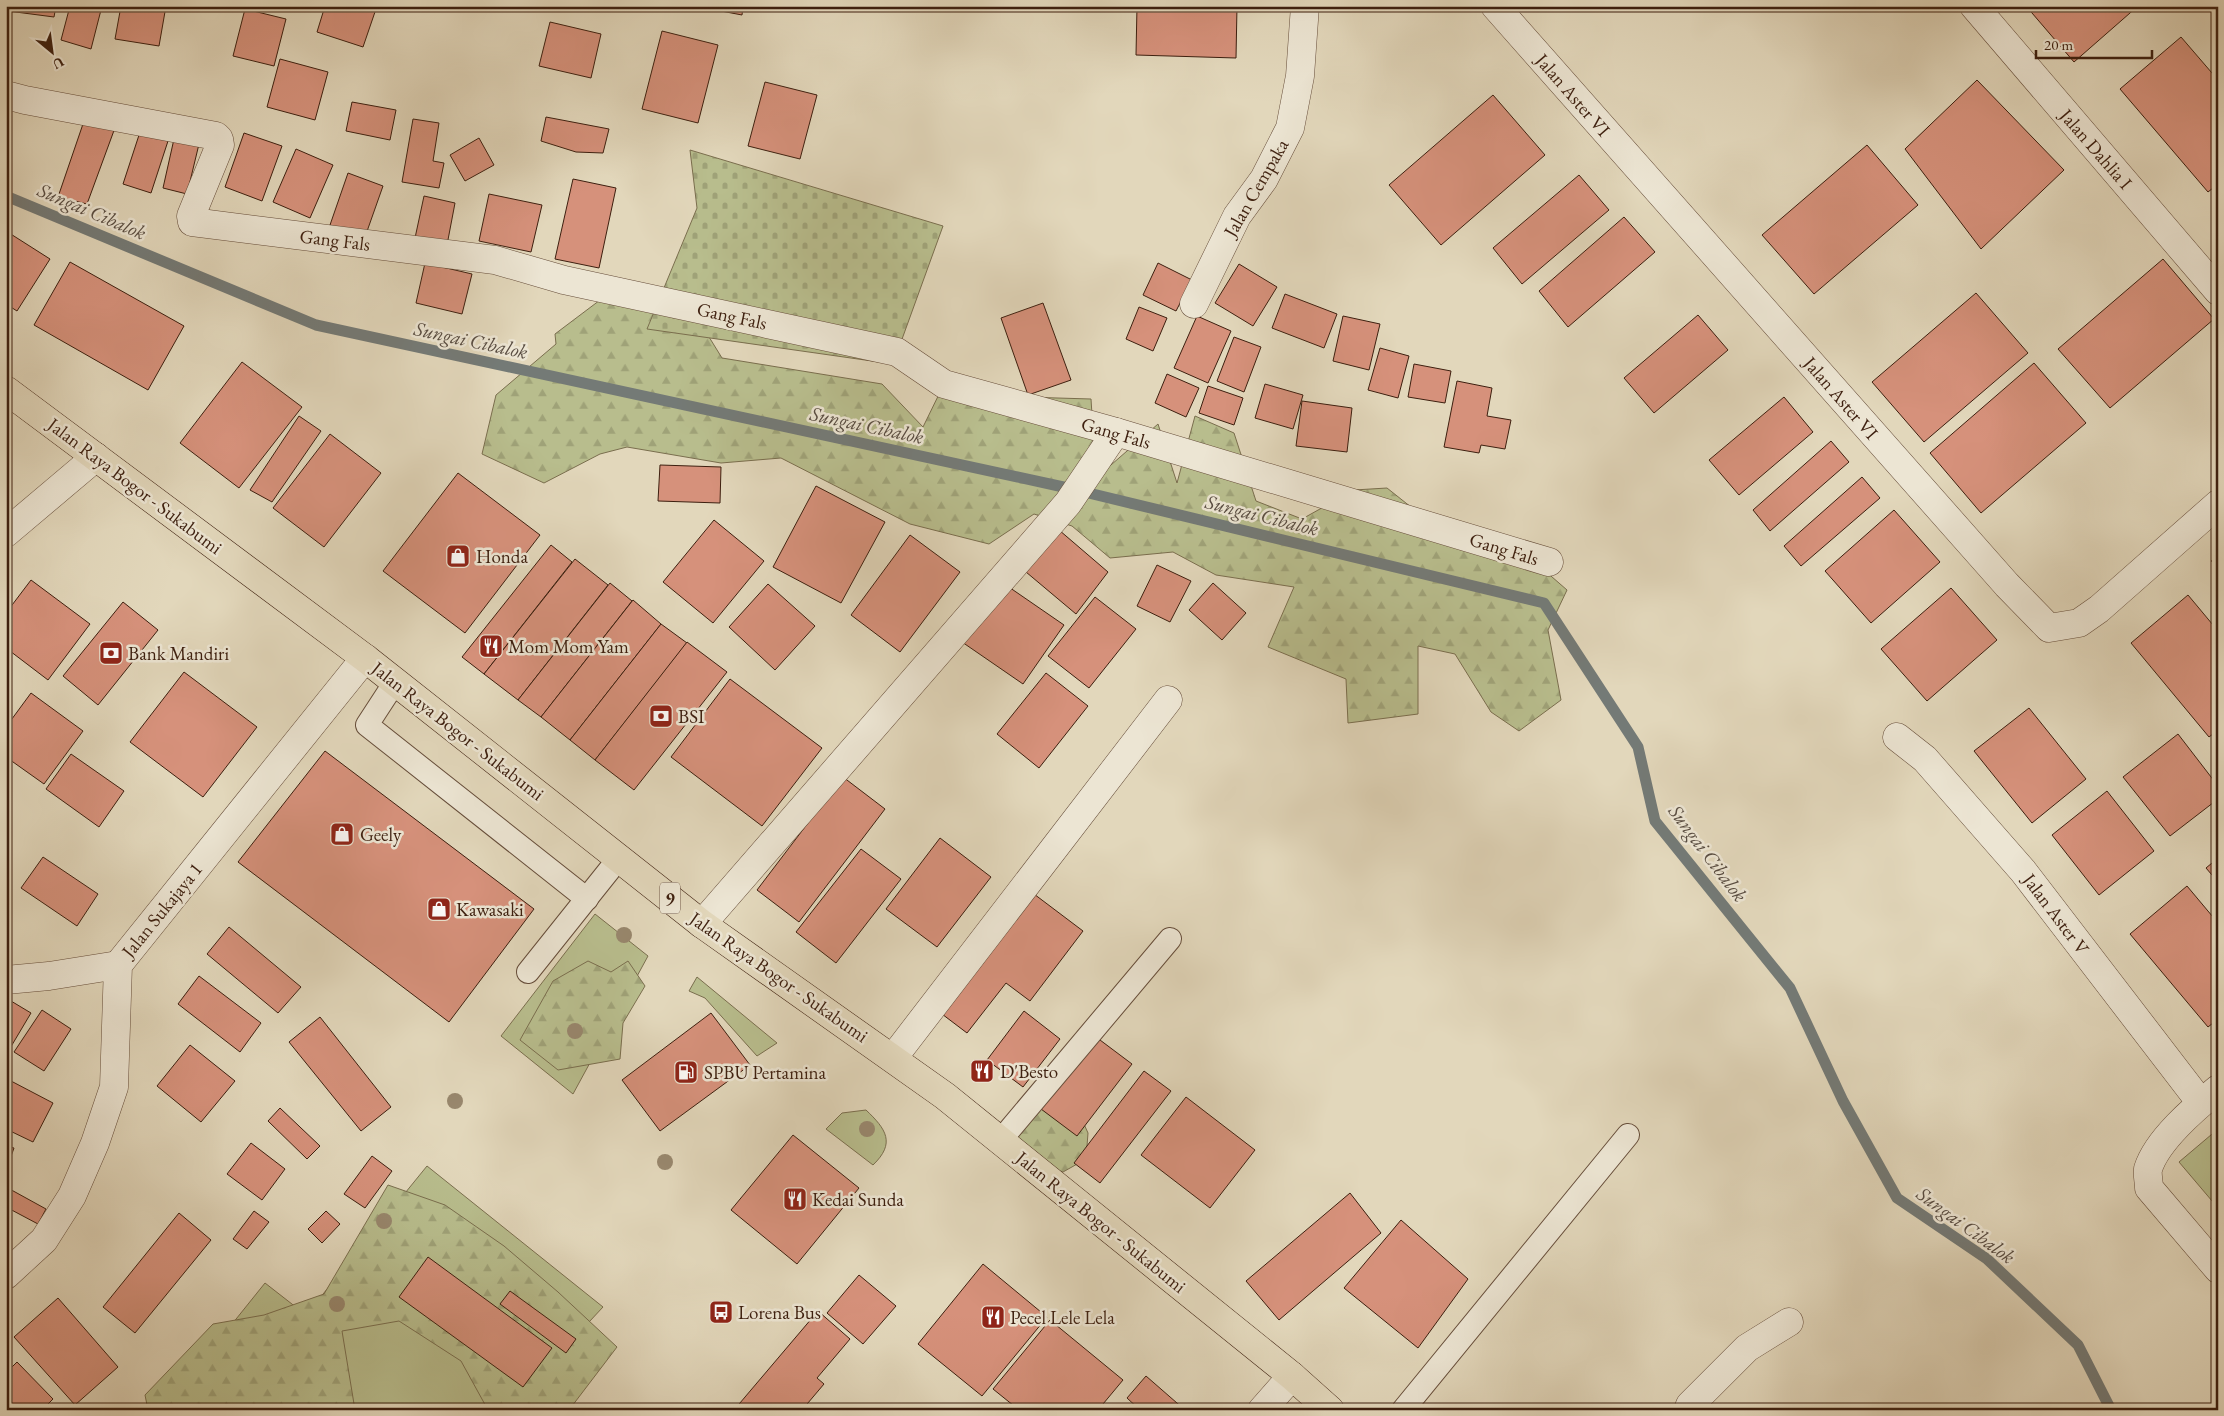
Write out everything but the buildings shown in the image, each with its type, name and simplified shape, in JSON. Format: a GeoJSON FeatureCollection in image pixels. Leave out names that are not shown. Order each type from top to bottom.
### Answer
{"type":"FeatureCollection","features":[{"type":"Feature","properties":{"kind":"highway","name":"Jalan Raya Bogor - Sukabumi"},"geometry":{"type":"LineString","coordinates":[[6,390],[365,658],[702,924],[945,1096],[1292,1376],[1330,1410]]}},
{"type":"Feature","properties":{"kind":"street","name":"Jalan Cempaka"},"geometry":{"type":"LineString","coordinates":[[1194,304],[1237,216],[1264,179],[1290,128],[1300,76],[1305,6]]}},
{"type":"Feature","properties":{"kind":"street","name":"Jalan Aster VI"},"geometry":{"type":"LineString","coordinates":[[1495,6],[2007,585],[2050,628],[2079,623],[2099,609],[2218,504]]}},
{"type":"Feature","properties":{"kind":"street","name":"Jalan Dahlia I"},"geometry":{"type":"LineString","coordinates":[[1974,6],[2218,291]]}},
{"type":"Feature","properties":{"kind":"street","name":"Gang Fals"},"geometry":{"type":"LineString","coordinates":[[6,95],[219,138],[220,145],[191,216],[192,222],[494,260],[564,280],[897,352],[944,384],[1109,442],[1549,562]]}},
{"type":"Feature","properties":{"kind":"street"},"geometry":{"type":"LineString","coordinates":[[702,924],[1068,504],[1109,442]]}},
{"type":"Feature","properties":{"kind":"street"},"geometry":{"type":"LineString","coordinates":[[6,533],[96,457]]}},
{"type":"Feature","properties":{"kind":"street","name":"Jalan Sukajaya 1"},"geometry":{"type":"LineString","coordinates":[[6,1274],[44,1240],[72,1196],[95,1143],[114,1087],[118,965],[365,658]]}},
{"type":"Feature","properties":{"kind":"street"},"geometry":{"type":"LineString","coordinates":[[893,1058],[1168,700]]}},
{"type":"Feature","properties":{"kind":"street","name":"Jalan Aster V"},"geometry":{"type":"LineString","coordinates":[[1897,736],[1925,759],[2023,871],[2209,1096]]}},
{"type":"Feature","properties":{"kind":"street"},"geometry":{"type":"LineString","coordinates":[[6,980],[49,976],[118,965]]}},
{"type":"Feature","properties":{"kind":"street"},"geometry":{"type":"LineString","coordinates":[[2209,1096],[2156,1150],[2148,1171],[2149,1188],[2218,1269]]}},
{"type":"Feature","properties":{"kind":"street"},"geometry":{"type":"LineString","coordinates":[[1688,1410],[1690,1405],[1716,1377],[1747,1348],[1789,1322]]}},
{"type":"Feature","properties":{"kind":"street"},"geometry":{"type":"LineString","coordinates":[[1262,1410],[1292,1376]]}},
{"type":"Feature","properties":{"kind":"lane"},"geometry":{"type":"LineString","coordinates":[[395,682],[366,725],[587,899]]}},
{"type":"Feature","properties":{"kind":"lane"},"geometry":{"type":"LineString","coordinates":[[528,972],[619,858]]}},
{"type":"Feature","properties":{"kind":"lane"},"geometry":{"type":"LineString","coordinates":[[1000,1141],[1170,939]]}},
{"type":"Feature","properties":{"kind":"lane"},"geometry":{"type":"LineString","coordinates":[[1403,1410],[1628,1135]]}},
{"type":"Feature","properties":{"kind":"green space"},"geometry":{"type":"Polygon","coordinates":[[[690,150],[943,226],[893,364],[647,329],[697,208],[690,150]]]}},
{"type":"Feature","properties":{"kind":"green space"},"geometry":{"type":"Polygon","coordinates":[[[616,288],[693,311],[722,358],[882,384],[923,427],[944,384],[1024,397],[1091,399],[1096,478],[1158,424],[1177,483],[1195,416],[1234,433],[1256,501],[1302,519],[1354,490],[1387,488],[1445,534],[1513,543],[1567,590],[1548,630],[1561,700],[1519,731],[1491,712],[1455,654],[1418,646],[1418,714],[1348,723],[1346,679],[1268,647],[1294,587],[1216,575],[1173,552],[1110,558],[1072,526],[1034,514],[989,544],[910,524],[781,458],[721,463],[627,447],[600,454],[544,483],[482,454],[496,395],[556,344],[555,334],[616,288]]]}},
{"type":"Feature","properties":{"kind":"green space"},"geometry":{"type":"Polygon","coordinates":[[[595,914],[648,956],[573,1094],[501,1036],[595,914]]]}},
{"type":"Feature","properties":{"kind":"green space"},"geometry":{"type":"Polygon","coordinates":[[[588,961],[611,972],[628,961],[645,986],[623,1023],[620,1059],[558,1070],[520,1040],[553,981],[588,961]]]}},
{"type":"Feature","properties":{"kind":"green space"},"geometry":{"type":"Polygon","coordinates":[[[697,977],[777,1043],[757,1056],[705,998],[689,991],[697,977]]]}},
{"type":"Feature","properties":{"kind":"green space"},"geometry":{"type":"Polygon","coordinates":[[[1023,1104],[1079,1113],[1088,1133],[1086,1159],[1063,1172],[1028,1162],[1008,1129],[1023,1104]]]}},
{"type":"Feature","properties":{"kind":"green space"},"geometry":{"type":"Polygon","coordinates":[[[866,1110],[879,1124],[886,1136],[884,1150],[873,1165],[826,1129],[842,1113],[866,1110]]]}},
{"type":"Feature","properties":{"kind":"green space"},"geometry":{"type":"Polygon","coordinates":[[[2218,1129],[2218,1208],[2179,1162],[2218,1129]]]}},
{"type":"Feature","properties":{"kind":"green space"},"geometry":{"type":"Polygon","coordinates":[[[427,1166],[603,1307],[507,1410],[163,1410],[265,1283],[306,1315],[427,1166]]]}},
{"type":"Feature","properties":{"kind":"green space"},"geometry":{"type":"Polygon","coordinates":[[[388,1185],[445,1205],[504,1246],[558,1292],[617,1347],[569,1410],[488,1410],[461,1361],[399,1321],[342,1331],[355,1410],[148,1410],[145,1395],[213,1324],[264,1315],[324,1294],[388,1185]]]}},
{"type":"Feature","properties":{"kind":"waterway","name":"Sungai Cibalok"},"geometry":{"type":"LineString","coordinates":[[6,196],[316,325],[1068,488],[1544,603],[1638,747],[1655,821],[1790,988],[1843,1101],[1897,1198],[1987,1259],[2078,1345],[2111,1410]]}},
{"type":"Feature","properties":{"kind":"place","name":"Honda"},"geometry":{"type":"Point","coordinates":[458,556]}},
{"type":"Feature","properties":{"kind":"place","name":"Mom Mom Yam"},"geometry":{"type":"Point","coordinates":[491,646]}},
{"type":"Feature","properties":{"kind":"place","name":"Bank Mandiri"},"geometry":{"type":"Point","coordinates":[111,653]}},
{"type":"Feature","properties":{"kind":"place","name":"BSI"},"geometry":{"type":"Point","coordinates":[661,716]}},
{"type":"Feature","properties":{"kind":"place","name":"Geely"},"geometry":{"type":"Point","coordinates":[342,834]}},
{"type":"Feature","properties":{"kind":"place","name":"Kawasaki"},"geometry":{"type":"Point","coordinates":[439,909]}},
{"type":"Feature","properties":{"kind":"place","name":"D'Besto"},"geometry":{"type":"Point","coordinates":[982,1071]}},
{"type":"Feature","properties":{"kind":"place","name":"SPBU Pertamina"},"geometry":{"type":"Point","coordinates":[686,1072]}},
{"type":"Feature","properties":{"kind":"place","name":"Kedai Sunda"},"geometry":{"type":"Point","coordinates":[795,1199]}},
{"type":"Feature","properties":{"kind":"place","name":"Lorena Bus"},"geometry":{"type":"Point","coordinates":[721,1312]}},
{"type":"Feature","properties":{"kind":"place","name":"Pecel Lele Lela"},"geometry":{"type":"Point","coordinates":[993,1317]}}]}
